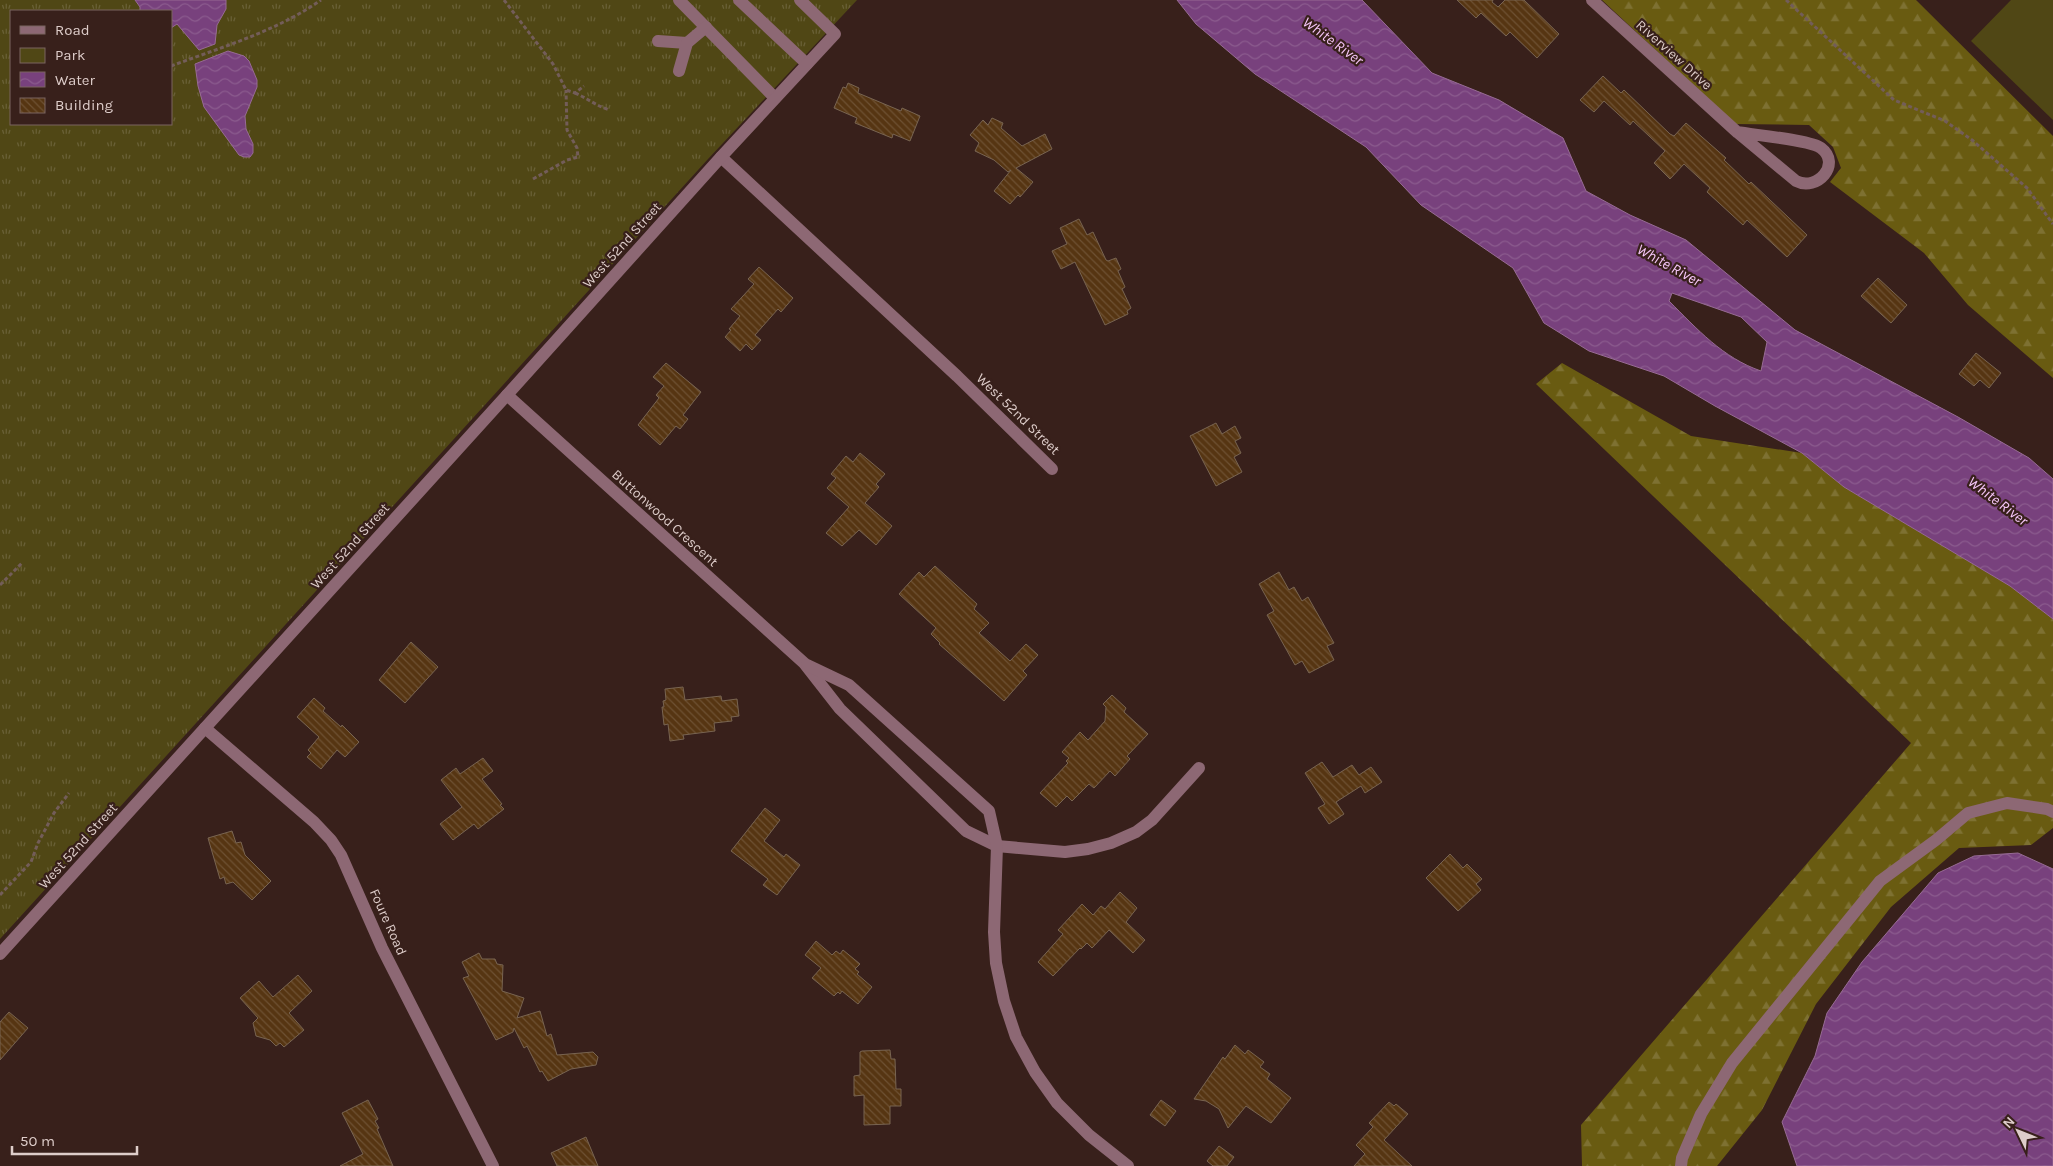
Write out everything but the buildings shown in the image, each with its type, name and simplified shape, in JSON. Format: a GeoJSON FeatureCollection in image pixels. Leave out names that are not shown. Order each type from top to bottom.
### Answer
{"type":"FeatureCollection","features":[{"type":"Feature","properties":{"kind":"street"},"geometry":{"type":"LineString","coordinates":[[679,0],[775,98]]}},
{"type":"Feature","properties":{"kind":"street"},"geometry":{"type":"LineString","coordinates":[[739,0],[808,64]]}},
{"type":"Feature","properties":{"kind":"street","name":"West 52nd Street"},"geometry":{"type":"LineString","coordinates":[[0,954],[721,157],[835,34],[800,0]]}},
{"type":"Feature","properties":{"kind":"street","name":"Riverview Drive"},"geometry":{"type":"LineString","coordinates":[[1592,0],[1737,132],[1799,182],[1815,182],[1821,179],[1828,170],[1829,164],[1825,153],[1814,144],[1737,132]]}},
{"type":"Feature","properties":{"kind":"street"},"geometry":{"type":"LineString","coordinates":[[679,71],[688,43],[706,27]]}},
{"type":"Feature","properties":{"kind":"street"},"geometry":{"type":"LineString","coordinates":[[658,41],[688,43]]}},
{"type":"Feature","properties":{"kind":"street","name":"West 52nd Street"},"geometry":{"type":"LineString","coordinates":[[721,157],[957,376],[1052,469]]}},
{"type":"Feature","properties":{"kind":"street","name":"Buttonwood Crescent"},"geometry":{"type":"LineString","coordinates":[[507,395],[804,663]]}},
{"type":"Feature","properties":{"kind":"street"},"geometry":{"type":"LineString","coordinates":[[804,663],[840,710],[966,831],[997,846],[1065,852],[1111,843],[1136,832],[1152,820],[1200,768]]}},
{"type":"Feature","properties":{"kind":"street"},"geometry":{"type":"LineString","coordinates":[[804,663],[849,685],[989,811],[997,846],[994,932],[996,962],[1004,1001],[1016,1037],[1035,1072],[1057,1103],[1089,1135],[1128,1166]]}},
{"type":"Feature","properties":{"kind":"street","name":"Foure Road"},"geometry":{"type":"LineString","coordinates":[[205,728],[314,822],[331,840],[341,855],[382,948],[493,1166]]}},
{"type":"Feature","properties":{"kind":"street"},"geometry":{"type":"LineString","coordinates":[[1681,1166],[1682,1158],[1701,1114],[1732,1063],[1880,881],[1936,840],[1968,813],[2007,804],[2047,809],[2053,812]]}},
{"type":"Feature","properties":{"kind":"path"},"geometry":{"type":"LineString","coordinates":[[172,66],[277,25],[304,12],[321,0]]}},
{"type":"Feature","properties":{"kind":"path"},"geometry":{"type":"LineString","coordinates":[[504,0],[554,64],[566,90],[566,130],[577,148],[578,157],[567,160],[533,179]]}},
{"type":"Feature","properties":{"kind":"path"},"geometry":{"type":"LineString","coordinates":[[1786,0],[1894,100],[1944,121],[1972,140],[2027,188],[2053,224]]}},
{"type":"Feature","properties":{"kind":"path"},"geometry":{"type":"LineString","coordinates":[[575,93],[584,86]]}},
{"type":"Feature","properties":{"kind":"path"},"geometry":{"type":"LineString","coordinates":[[566,90],[610,110]]}},
{"type":"Feature","properties":{"kind":"path"},"geometry":{"type":"LineString","coordinates":[[0,585],[23,562]]}},
{"type":"Feature","properties":{"kind":"path"},"geometry":{"type":"LineString","coordinates":[[0,895],[31,862],[38,843],[54,813],[69,794]]}},
{"type":"Feature","properties":{"kind":"green space"},"geometry":{"type":"Polygon","coordinates":[[[0,0],[857,0],[708,159],[0,939],[0,0]]]}},
{"type":"Feature","properties":{"kind":"green space"},"geometry":{"type":"Polygon","coordinates":[[[1602,0],[1916,0],[2053,136],[2053,378],[1968,305],[1924,253],[1830,182],[1841,168],[1833,147],[1809,125],[1735,124],[1602,0]]]}},
{"type":"Feature","properties":{"kind":"green space"},"geometry":{"type":"Polygon","coordinates":[[[2011,0],[2053,0],[2053,120],[1971,41],[2011,0]]]}},
{"type":"Feature","properties":{"kind":"green space"},"geometry":{"type":"Polygon","coordinates":[[[1562,363],[1691,436],[1802,453],[1844,487],[2010,586],[2053,619],[2053,828],[2031,845],[1959,848],[1891,907],[1816,1004],[1762,1110],[1717,1166],[1582,1166],[1581,1125],[1911,743],[1536,384],[1562,363]]]}},
{"type":"Feature","properties":{"kind":"water"},"geometry":{"type":"Polygon","coordinates":[[[135,0],[226,0],[226,9],[217,25],[215,44],[199,50],[177,24],[172,27],[172,10],[140,10],[135,0]]]}},
{"type":"Feature","properties":{"kind":"water","name":"White River"},"geometry":{"type":"Polygon","coordinates":[[[1177,0],[1362,0],[1432,73],[1499,100],[1563,138],[1586,191],[1630,215],[1686,240],[1795,330],[1958,417],[2029,458],[2053,479],[2053,619],[2010,586],[1844,487],[1802,453],[1664,376],[1589,351],[1544,323],[1513,268],[1421,205],[1366,147],[1255,74],[1196,24],[1177,0]],[[1672,293],[1669,301],[1711,342],[1735,359],[1761,371],[1767,342],[1741,317],[1672,293]]]}},
{"type":"Feature","properties":{"kind":"water"},"geometry":{"type":"Polygon","coordinates":[[[228,51],[244,56],[249,61],[257,80],[257,87],[245,116],[246,129],[253,144],[253,153],[250,157],[239,155],[204,107],[198,86],[195,64],[228,51]]]}},
{"type":"Feature","properties":{"kind":"water"},"geometry":{"type":"Polygon","coordinates":[[[2018,853],[2053,869],[2053,1166],[1797,1166],[1782,1122],[1815,1056],[1827,1013],[1862,962],[1938,873],[1974,856],[2018,853]]]}}]}
